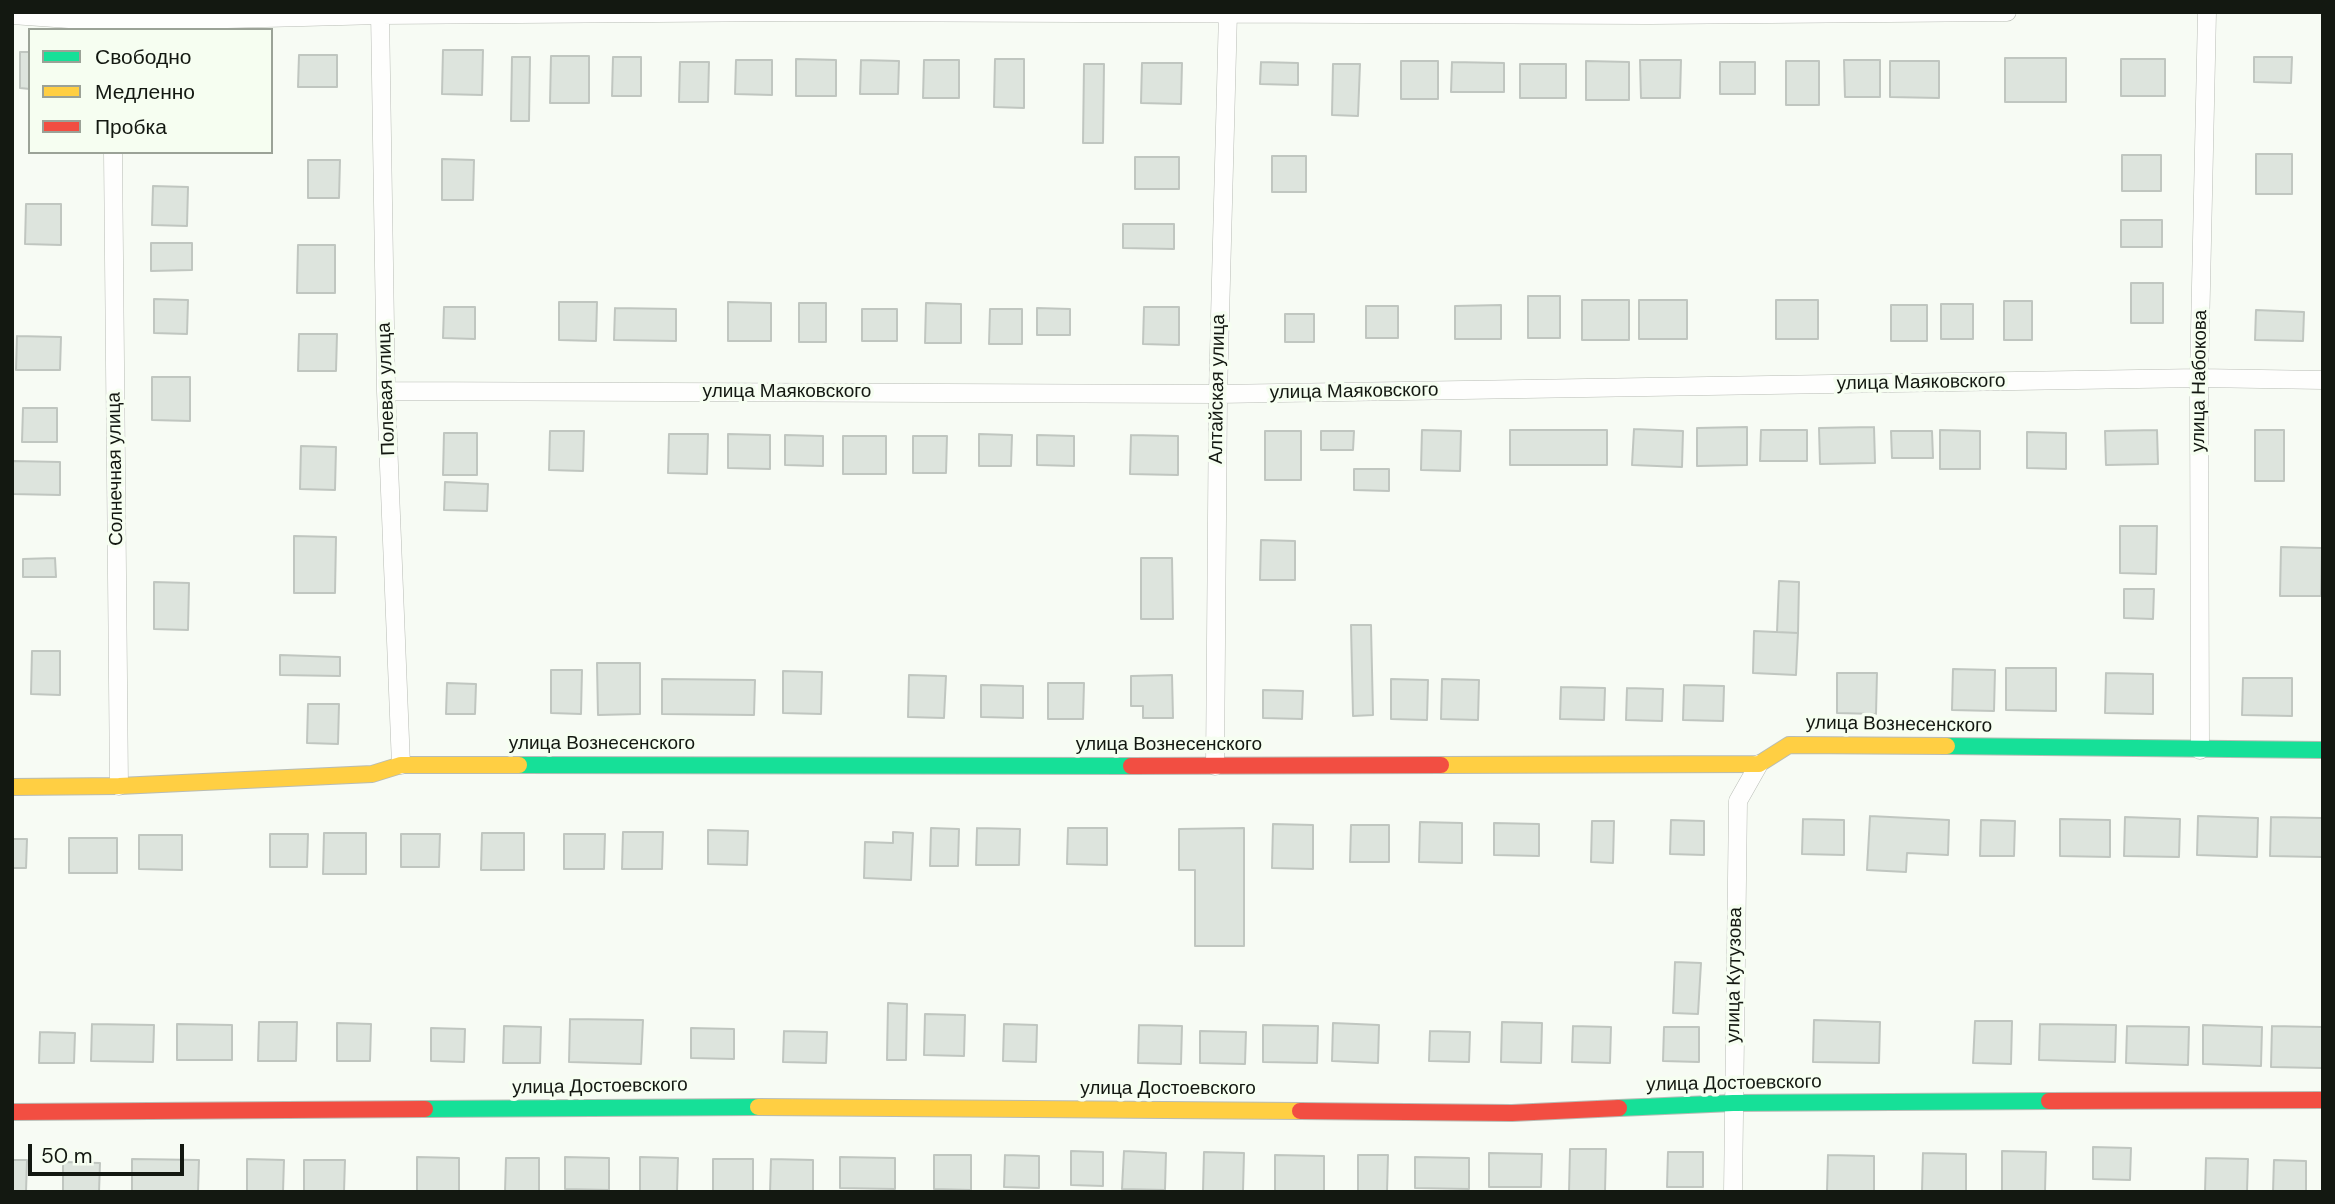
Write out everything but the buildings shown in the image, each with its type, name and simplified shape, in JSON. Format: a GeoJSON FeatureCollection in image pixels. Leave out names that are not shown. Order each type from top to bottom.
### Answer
{"type":"FeatureCollection","features":[{"type":"Feature","properties":{"kind":"street"},"geometry":{"type":"LineString","coordinates":[[12,15],[112,21],[380,14],[794,12],[2007,12]]}},
{"type":"Feature","properties":{"kind":"street","name":"улица Набокова"},"geometry":{"type":"LineString","coordinates":[[2200,750],[2199,378],[2207,12]]}},
{"type":"Feature","properties":{"kind":"street","name":"Алтайская улица"},"geometry":{"type":"LineString","coordinates":[[1215,766],[1217,394],[1228,13]]}},
{"type":"Feature","properties":{"kind":"street","name":"Полевая улица"},"geometry":{"type":"LineString","coordinates":[[380,14],[386,391],[401,765]]}},
{"type":"Feature","properties":{"kind":"street","name":"Солнечная улица"},"geometry":{"type":"LineString","coordinates":[[113,154],[119,786]]}},
{"type":"Feature","properties":{"kind":"street","name":"улица Маяковского"},"geometry":{"type":"LineString","coordinates":[[386,391],[1217,394],[2199,378],[2323,380]]}},
{"type":"Feature","properties":{"kind":"street","name":"улица Вознесенского"},"geometry":{"type":"LineString","coordinates":[[12,787],[119,786],[372,774],[401,765],[1759,764],[1789,745],[2323,750]]}},
{"type":"Feature","properties":{"kind":"street","name":"улица Кутузова"},"geometry":{"type":"LineString","coordinates":[[1733,1192],[1738,801],[1759,764]]}},
{"type":"Feature","properties":{"kind":"street","name":"улица Достоевского"},"geometry":{"type":"LineString","coordinates":[[12,1112],[694,1107],[1512,1113],[1733,1103],[2323,1100]]}},
{"type":"Feature","properties":{"kind":"traffic: fast"},"geometry":{"type":"LineString","coordinates":[[1947,746],[2323,750]]}},
{"type":"Feature","properties":{"kind":"traffic: fast"},"geometry":{"type":"LineString","coordinates":[[519,765],[1131,766]]}},
{"type":"Feature","properties":{"kind":"traffic: fast"},"geometry":{"type":"LineString","coordinates":[[1619,1108],[1733,1103],[2049,1101]]}},
{"type":"Feature","properties":{"kind":"traffic: fast"},"geometry":{"type":"LineString","coordinates":[[425,1109],[758,1107]]}},
{"type":"Feature","properties":{"kind":"traffic: slow"},"geometry":{"type":"LineString","coordinates":[[1441,765],[1759,764],[1789,745],[1947,746]]}},
{"type":"Feature","properties":{"kind":"traffic: slow"},"geometry":{"type":"LineString","coordinates":[[12,787],[119,786],[372,774],[401,765],[519,765]]}},
{"type":"Feature","properties":{"kind":"traffic: slow"},"geometry":{"type":"LineString","coordinates":[[758,1107],[1300,1111]]}},
{"type":"Feature","properties":{"kind":"traffic: jam"},"geometry":{"type":"LineString","coordinates":[[1131,766],[1441,765]]}},
{"type":"Feature","properties":{"kind":"traffic: jam"},"geometry":{"type":"LineString","coordinates":[[2049,1101],[2323,1100]]}},
{"type":"Feature","properties":{"kind":"traffic: jam"},"geometry":{"type":"LineString","coordinates":[[1300,1111],[1512,1113],[1619,1108]]}},
{"type":"Feature","properties":{"kind":"traffic: jam"},"geometry":{"type":"LineString","coordinates":[[12,1112],[425,1109]]}}]}
